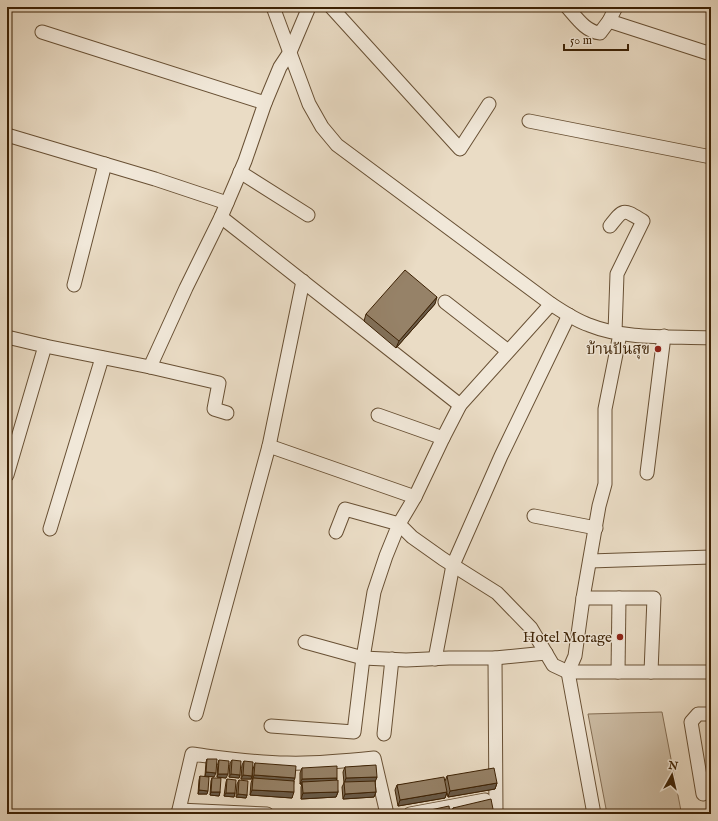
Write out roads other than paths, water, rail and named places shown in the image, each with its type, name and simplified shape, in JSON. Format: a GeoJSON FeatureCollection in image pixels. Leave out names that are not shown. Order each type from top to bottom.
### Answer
{"type":"FeatureCollection","features":[{"type":"Feature","properties":{"kind":"street"},"geometry":{"type":"LineString","coordinates":[[274,7],[309,104],[322,127],[337,145],[551,304],[569,315],[589,325],[618,333],[711,338]]}},
{"type":"Feature","properties":{"kind":"street"},"geometry":{"type":"LineString","coordinates":[[150,367],[186,288],[222,217],[265,103],[280,67],[290,52],[309,7]]}},
{"type":"Feature","properties":{"kind":"street"},"geometry":{"type":"LineString","coordinates":[[331,7],[460,150],[489,104]]}},
{"type":"Feature","properties":{"kind":"street"},"geometry":{"type":"LineString","coordinates":[[567,7],[587,29],[594,33],[600,33],[609,21],[616,7]]}},
{"type":"Feature","properties":{"kind":"street"},"geometry":{"type":"LineString","coordinates":[[609,21],[711,54]]}},
{"type":"Feature","properties":{"kind":"street"},"geometry":{"type":"LineString","coordinates":[[42,32],[265,103]]}},
{"type":"Feature","properties":{"kind":"street"},"geometry":{"type":"LineString","coordinates":[[530,121],[711,156]]}},
{"type":"Feature","properties":{"kind":"street"},"geometry":{"type":"LineString","coordinates":[[7,135],[155,179],[227,203]]}},
{"type":"Feature","properties":{"kind":"street"},"geometry":{"type":"LineString","coordinates":[[74,286],[104,164]]}},
{"type":"Feature","properties":{"kind":"street"},"geometry":{"type":"LineString","coordinates":[[240,172],[308,215]]}},
{"type":"Feature","properties":{"kind":"street"},"geometry":{"type":"LineString","coordinates":[[594,814],[568,672],[575,656],[583,598],[599,506],[605,484],[605,409],[618,333],[617,274],[643,221],[628,212],[624,212],[620,213],[610,226]]}},
{"type":"Feature","properties":{"kind":"street"},"geometry":{"type":"LineString","coordinates":[[222,217],[460,405]]}},
{"type":"Feature","properties":{"kind":"street"},"geometry":{"type":"LineString","coordinates":[[196,714],[269,446],[303,280]]}},
{"type":"Feature","properties":{"kind":"street"},"geometry":{"type":"LineString","coordinates":[[445,302],[508,351]]}},
{"type":"Feature","properties":{"kind":"street"},"geometry":{"type":"LineString","coordinates":[[271,726],[354,732],[363,658],[374,592],[399,524],[415,497],[460,405],[551,304]]}},
{"type":"Feature","properties":{"kind":"street"},"geometry":{"type":"LineString","coordinates":[[435,658],[453,565],[501,456],[569,315]]}},
{"type":"Feature","properties":{"kind":"street"},"geometry":{"type":"LineString","coordinates":[[7,336],[45,346],[150,367],[219,383],[214,409],[227,413]]}},
{"type":"Feature","properties":{"kind":"street"},"geometry":{"type":"LineString","coordinates":[[646,473],[664,336]]}},
{"type":"Feature","properties":{"kind":"street"},"geometry":{"type":"LineString","coordinates":[[7,474],[45,346]]}},
{"type":"Feature","properties":{"kind":"street"},"geometry":{"type":"LineString","coordinates":[[50,529],[102,358]]}},
{"type":"Feature","properties":{"kind":"street"},"geometry":{"type":"LineString","coordinates":[[378,415],[443,438]]}},
{"type":"Feature","properties":{"kind":"street"},"geometry":{"type":"LineString","coordinates":[[269,446],[415,497]]}},
{"type":"Feature","properties":{"kind":"street"},"geometry":{"type":"LineString","coordinates":[[336,532],[345,509],[399,524],[412,537],[497,594],[531,628],[553,665],[568,672],[711,672]]}},
{"type":"Feature","properties":{"kind":"street"},"geometry":{"type":"LineString","coordinates":[[534,516],[596,528]]}},
{"type":"Feature","properties":{"kind":"street"},"geometry":{"type":"LineString","coordinates":[[590,561],[711,557]]}},
{"type":"Feature","properties":{"kind":"street"},"geometry":{"type":"LineString","coordinates":[[583,598],[654,598],[651,672]]}},
{"type":"Feature","properties":{"kind":"street"},"geometry":{"type":"LineString","coordinates":[[618,672],[619,598]]}},
{"type":"Feature","properties":{"kind":"street"},"geometry":{"type":"LineString","coordinates":[[305,642],[363,658],[495,658],[546,653]]}},
{"type":"Feature","properties":{"kind":"street"},"geometry":{"type":"LineString","coordinates":[[495,658],[496,814]]}},
{"type":"Feature","properties":{"kind":"street"},"geometry":{"type":"LineString","coordinates":[[384,734],[392,659]]}},
{"type":"Feature","properties":{"kind":"street"},"geometry":{"type":"LineString","coordinates":[[703,794],[692,722],[698,714],[711,714]]}},
{"type":"Feature","properties":{"kind":"street"},"geometry":{"type":"LineString","coordinates":[[267,814],[178,812],[192,754],[239,760],[286,763],[330,762],[374,758],[387,814]]}},
{"type":"Feature","properties":{"kind":"street"},"geometry":{"type":"LineString","coordinates":[[410,814],[485,800]]}},
{"type":"Feature","properties":{"kind":"place","name":"บ้านปันสุข"},"geometry":{"type":"Point","coordinates":[658,349]}},
{"type":"Feature","properties":{"kind":"place","name":"Hotel Morage"},"geometry":{"type":"Point","coordinates":[620,637]}}]}
